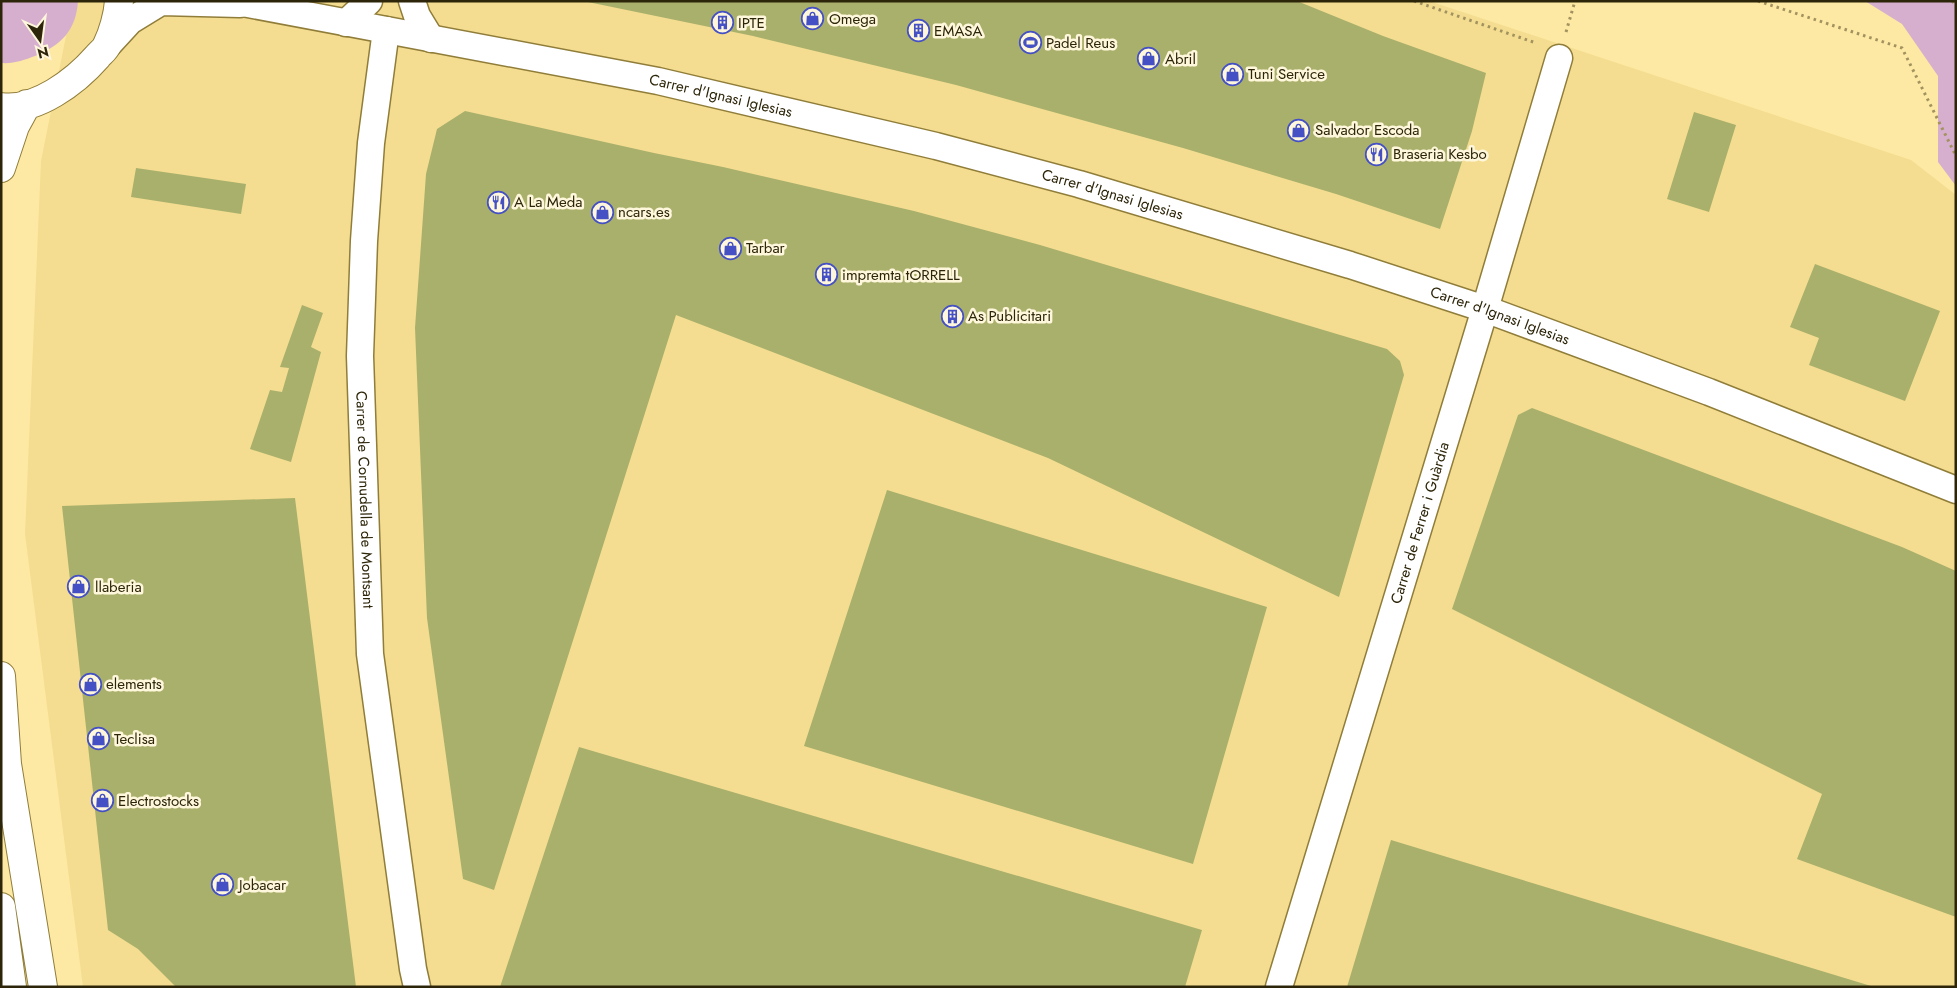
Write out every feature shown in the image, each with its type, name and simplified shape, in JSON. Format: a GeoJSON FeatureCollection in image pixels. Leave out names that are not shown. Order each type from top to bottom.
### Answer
{"type":"FeatureCollection","features":[{"type":"Feature","properties":{"kind":"street"},"geometry":{"type":"LineString","coordinates":[[1,168],[15,126],[14,105],[55,93],[85,70],[106,46],[118,10],[119,1]]}},
{"type":"Feature","properties":{"kind":"street"},"geometry":{"type":"LineString","coordinates":[[346,23],[369,1]]}},
{"type":"Feature","properties":{"kind":"street"},"geometry":{"type":"LineString","coordinates":[[412,1],[417,16],[431,39]]}},
{"type":"Feature","properties":{"kind":"street","name":"Carrer d'Ignasi Iglesias"},"geometry":{"type":"LineString","coordinates":[[106,46],[130,21],[161,2],[236,3],[658,81],[936,146],[1079,184],[1217,224],[1485,309],[1708,392],[1956,490]]}},
{"type":"Feature","properties":{"kind":"street","name":"Carrer de Cornudella de Montsant"},"geometry":{"type":"LineString","coordinates":[[386,30],[371,143],[364,241],[360,356],[370,654],[414,981]]}},
{"type":"Feature","properties":{"kind":"street","name":"Carrer de Ferrer i Guàrdia"},"geometry":{"type":"LineString","coordinates":[[1279,987],[1485,309],[1559,58]]}},
{"type":"Feature","properties":{"kind":"street"},"geometry":{"type":"LineString","coordinates":[[1,676],[7,764],[43,987]]}},
{"type":"Feature","properties":{"kind":"street"},"geometry":{"type":"LineString","coordinates":[[1,907],[12,987]]}},
{"type":"Feature","properties":{"kind":"path"},"geometry":{"type":"LineString","coordinates":[[1414,1],[1534,41],[1559,58],[1575,1]]}},
{"type":"Feature","properties":{"kind":"path"},"geometry":{"type":"LineString","coordinates":[[1758,1],[1902,48],[1956,156]]}},
{"type":"Feature","properties":{"kind":"path"},"geometry":{"type":"LineString","coordinates":[[1952,1],[1956,5]]}},
{"type":"Feature","properties":{"kind":"shaded area"},"geometry":{"type":"Polygon","coordinates":[[[1,1],[78,1],[74,21],[60,42],[35,56],[19,61],[1,63],[1,1]]]}},
{"type":"Feature","properties":{"kind":"shaded area"},"geometry":{"type":"Polygon","coordinates":[[[73,1],[1429,1],[1911,160],[1956,195],[1956,987],[83,987],[25,534],[41,161],[73,1]]]}},
{"type":"Feature","properties":{"kind":"shaded area"},"geometry":{"type":"Polygon","coordinates":[[[1865,1],[1956,1],[1956,186],[1938,162],[1938,76],[1902,24],[1865,1]]]}},
{"type":"Feature","properties":{"kind":"building"},"geometry":{"type":"Polygon","coordinates":[[[583,1],[1297,1],[1383,36],[1486,73],[1472,131],[1440,229],[1336,194],[1183,148],[956,85],[753,36],[583,1]]]}},
{"type":"Feature","properties":{"kind":"building"},"geometry":{"type":"Polygon","coordinates":[[[465,111],[914,211],[1040,245],[1387,349],[1400,361],[1404,375],[1339,597],[1048,458],[676,315],[494,890],[463,879],[427,618],[415,328],[426,174],[437,129],[465,111]]]}},
{"type":"Feature","properties":{"kind":"building"},"geometry":{"type":"Polygon","coordinates":[[[1694,112],[1736,125],[1709,212],[1667,199],[1694,112]]]}},
{"type":"Feature","properties":{"kind":"building"},"geometry":{"type":"Polygon","coordinates":[[[136,168],[246,184],[241,214],[131,197],[136,168]]]}},
{"type":"Feature","properties":{"kind":"building"},"geometry":{"type":"Polygon","coordinates":[[[1815,264],[1940,311],[1905,401],[1809,365],[1819,338],[1790,327],[1815,264]]]}},
{"type":"Feature","properties":{"kind":"building"},"geometry":{"type":"Polygon","coordinates":[[[302,305],[323,313],[311,347],[321,352],[291,462],[250,449],[270,390],[282,392],[289,368],[280,367],[302,305]]]}},
{"type":"Feature","properties":{"kind":"building"},"geometry":{"type":"Polygon","coordinates":[[[1532,408],[1902,547],[1956,571],[1956,917],[1797,859],[1822,794],[1452,609],[1518,415],[1532,408]]]}},
{"type":"Feature","properties":{"kind":"building"},"geometry":{"type":"Polygon","coordinates":[[[887,490],[1267,607],[1193,864],[804,746],[887,490]]]}},
{"type":"Feature","properties":{"kind":"building"},"geometry":{"type":"Polygon","coordinates":[[[295,498],[356,987],[176,987],[138,949],[108,930],[62,506],[295,498]]]}},
{"type":"Feature","properties":{"kind":"building"},"geometry":{"type":"Polygon","coordinates":[[[579,747],[1202,930],[1185,987],[500,987],[579,747]]]}},
{"type":"Feature","properties":{"kind":"building"},"geometry":{"type":"Polygon","coordinates":[[[1391,840],[1871,986],[1871,987],[1347,987],[1391,840]]]}},
{"type":"Feature","properties":{"kind":"place","name":"Omega"},"geometry":{"type":"Point","coordinates":[813,19]}},
{"type":"Feature","properties":{"kind":"place","name":"IPTE"},"geometry":{"type":"Point","coordinates":[722,23]}},
{"type":"Feature","properties":{"kind":"place","name":"EMASA"},"geometry":{"type":"Point","coordinates":[918,31]}},
{"type":"Feature","properties":{"kind":"place","name":"Padel Reus"},"geometry":{"type":"Point","coordinates":[1030,43]}},
{"type":"Feature","properties":{"kind":"place","name":"Abril"},"geometry":{"type":"Point","coordinates":[1149,59]}},
{"type":"Feature","properties":{"kind":"place","name":"Tuni Service"},"geometry":{"type":"Point","coordinates":[1232,74]}},
{"type":"Feature","properties":{"kind":"place","name":"Salvador Escoda"},"geometry":{"type":"Point","coordinates":[1299,130]}},
{"type":"Feature","properties":{"kind":"place","name":"Braseria Kesbo"},"geometry":{"type":"Point","coordinates":[1377,154]}},
{"type":"Feature","properties":{"kind":"place","name":"A La Meda"},"geometry":{"type":"Point","coordinates":[498,202]}},
{"type":"Feature","properties":{"kind":"place","name":"ncars.es"},"geometry":{"type":"Point","coordinates":[602,212]}},
{"type":"Feature","properties":{"kind":"place","name":"Tarbar"},"geometry":{"type":"Point","coordinates":[730,248]}},
{"type":"Feature","properties":{"kind":"place","name":"impremta tORRELL"},"geometry":{"type":"Point","coordinates":[826,275]}},
{"type":"Feature","properties":{"kind":"place","name":"As Publicitari"},"geometry":{"type":"Point","coordinates":[952,316]}},
{"type":"Feature","properties":{"kind":"place","name":"llaberia"},"geometry":{"type":"Point","coordinates":[79,587]}},
{"type":"Feature","properties":{"kind":"place","name":"elements"},"geometry":{"type":"Point","coordinates":[90,684]}},
{"type":"Feature","properties":{"kind":"place","name":"Teclisa"},"geometry":{"type":"Point","coordinates":[98,739]}},
{"type":"Feature","properties":{"kind":"place","name":"Electrostocks"},"geometry":{"type":"Point","coordinates":[102,801]}},
{"type":"Feature","properties":{"kind":"place","name":"Jobacar"},"geometry":{"type":"Point","coordinates":[223,885]}}]}
